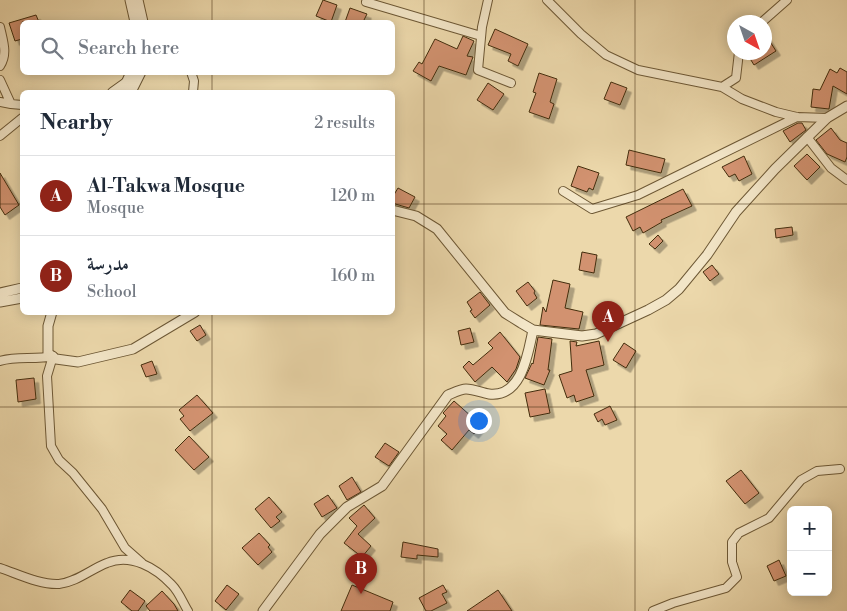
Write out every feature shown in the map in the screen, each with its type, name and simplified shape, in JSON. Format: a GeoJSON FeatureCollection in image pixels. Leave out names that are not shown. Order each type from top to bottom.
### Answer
{"type":"FeatureCollection","features":[{"type":"Feature","properties":{"kind":"street"},"geometry":{"type":"LineString","coordinates":[[130,0],[135,20]]}},
{"type":"Feature","properties":{"kind":"street"},"geometry":{"type":"LineString","coordinates":[[138,0],[143,20]]}},
{"type":"Feature","properties":{"kind":"street"},"geometry":{"type":"LineString","coordinates":[[488,0],[481,36],[478,70],[510,83]]}},
{"type":"Feature","properties":{"kind":"street"},"geometry":{"type":"LineString","coordinates":[[547,0],[581,34],[606,55],[638,70],[722,87],[742,99],[776,112],[797,117],[827,118]]}},
{"type":"Feature","properties":{"kind":"street"},"geometry":{"type":"LineString","coordinates":[[770,15],[787,0]]}},
{"type":"Feature","properties":{"kind":"street"},"geometry":{"type":"LineString","coordinates":[[366,2],[481,36]]}},
{"type":"Feature","properties":{"kind":"street"},"geometry":{"type":"LineString","coordinates":[[0,27],[5,48],[4,60],[0,66]]}},
{"type":"Feature","properties":{"kind":"street"},"geometry":{"type":"LineString","coordinates":[[722,87],[736,78],[738,60]]}},
{"type":"Feature","properties":{"kind":"street"},"geometry":{"type":"LineString","coordinates":[[132,90],[140,75]]}},
{"type":"Feature","properties":{"kind":"street"},"geometry":{"type":"LineString","coordinates":[[192,75],[194,90]]}},
{"type":"Feature","properties":{"kind":"street"},"geometry":{"type":"LineString","coordinates":[[114,90],[129,77]]}},
{"type":"Feature","properties":{"kind":"street"},"geometry":{"type":"LineString","coordinates":[[123,90],[129,77]]}},
{"type":"Feature","properties":{"kind":"street"},"geometry":{"type":"LineString","coordinates":[[0,80],[12,104]]}},
{"type":"Feature","properties":{"kind":"street"},"geometry":{"type":"LineString","coordinates":[[0,102],[20,105]]}},
{"type":"Feature","properties":{"kind":"street"},"geometry":{"type":"LineString","coordinates":[[395,211],[416,216],[437,229],[505,313],[533,330],[582,336],[596,334],[648,310],[666,300],[679,289],[707,255],[736,212],[775,169],[827,118],[847,106]]}},
{"type":"Feature","properties":{"kind":"street"},"geometry":{"type":"LineString","coordinates":[[563,191],[592,209],[638,195],[797,117]]}},
{"type":"Feature","properties":{"kind":"street"},"geometry":{"type":"LineString","coordinates":[[0,136],[20,120]]}},
{"type":"Feature","properties":{"kind":"street"},"geometry":{"type":"LineString","coordinates":[[807,137],[831,168],[847,180]]}},
{"type":"Feature","properties":{"kind":"street"},"geometry":{"type":"LineString","coordinates":[[0,293],[20,288]]}},
{"type":"Feature","properties":{"kind":"street"},"geometry":{"type":"LineString","coordinates":[[0,302],[20,298]]}},
{"type":"Feature","properties":{"kind":"street"},"geometry":{"type":"LineString","coordinates":[[51,315],[48,326],[48,353],[56,359],[78,362],[133,349],[190,315]]}},
{"type":"Feature","properties":{"kind":"street"},"geometry":{"type":"LineString","coordinates":[[263,611],[320,534],[347,507],[382,486],[448,394],[465,389],[492,394],[508,390],[516,383],[526,362],[533,330]]}},
{"type":"Feature","properties":{"kind":"street"},"geometry":{"type":"LineString","coordinates":[[0,361],[10,358],[40,359],[53,356]]}},
{"type":"Feature","properties":{"kind":"street"},"geometry":{"type":"LineString","coordinates":[[53,356],[47,376],[52,446],[59,460],[73,473],[102,509],[125,548],[173,586],[188,611]]}},
{"type":"Feature","properties":{"kind":"street"},"geometry":{"type":"LineString","coordinates":[[653,611],[673,603],[726,588],[737,577],[732,562],[732,542],[739,534],[769,518],[802,480],[817,471],[840,469]]}},
{"type":"Feature","properties":{"kind":"street"},"geometry":{"type":"LineString","coordinates":[[0,568],[43,582],[57,584],[70,582],[106,563],[118,559],[142,563]]}},
{"type":"Feature","properties":{"kind":"building"},"geometry":{"type":"Polygon","coordinates":[[[323,0],[337,5],[332,20],[316,16],[323,0]]]}},
{"type":"Feature","properties":{"kind":"building"},"geometry":{"type":"Polygon","coordinates":[[[350,8],[367,14],[364,20],[346,20],[350,8]]]}},
{"type":"Feature","properties":{"kind":"building"},"geometry":{"type":"Polygon","coordinates":[[[36,15],[38,20],[20,20],[20,40],[15,41],[9,23],[36,15]]]}},
{"type":"Feature","properties":{"kind":"building"},"geometry":{"type":"Polygon","coordinates":[[[495,29],[528,44],[518,66],[508,61],[511,54],[488,45],[495,29]]]}},
{"type":"Feature","properties":{"kind":"building"},"geometry":{"type":"Polygon","coordinates":[[[463,36],[474,41],[467,56],[473,57],[466,75],[439,66],[431,81],[413,71],[419,62],[422,64],[435,39],[457,49],[463,36]]]}},
{"type":"Feature","properties":{"kind":"building"},"geometry":{"type":"Polygon","coordinates":[[[772,45],[776,51],[772,54],[772,45]]]}},
{"type":"Feature","properties":{"kind":"building"},"geometry":{"type":"Polygon","coordinates":[[[751,60],[762,60],[754,65],[751,60]]]}},
{"type":"Feature","properties":{"kind":"building"},"geometry":{"type":"Polygon","coordinates":[[[840,68],[847,72],[847,94],[833,86],[829,109],[811,107],[813,89],[820,90],[830,69],[837,73],[840,68]]]}},
{"type":"Feature","properties":{"kind":"building"},"geometry":{"type":"Polygon","coordinates":[[[539,73],[557,79],[550,102],[554,104],[549,119],[529,112],[536,93],[533,92],[539,73]]]}},
{"type":"Feature","properties":{"kind":"building"},"geometry":{"type":"Polygon","coordinates":[[[611,82],[627,88],[620,105],[604,99],[611,82]]]}},
{"type":"Feature","properties":{"kind":"building"},"geometry":{"type":"Polygon","coordinates":[[[488,83],[504,94],[493,110],[477,100],[488,83]]]}},
{"type":"Feature","properties":{"kind":"building"},"geometry":{"type":"Polygon","coordinates":[[[798,123],[802,123],[806,130],[790,142],[783,131],[798,123]]]}},
{"type":"Feature","properties":{"kind":"building"},"geometry":{"type":"Polygon","coordinates":[[[831,128],[840,140],[847,143],[845,162],[827,154],[816,140],[831,128]]]}},
{"type":"Feature","properties":{"kind":"building"},"geometry":{"type":"Polygon","coordinates":[[[629,150],[665,159],[661,173],[626,165],[629,150]]]}},
{"type":"Feature","properties":{"kind":"building"},"geometry":{"type":"Polygon","coordinates":[[[807,154],[820,167],[807,180],[794,166],[807,154]]]}},
{"type":"Feature","properties":{"kind":"building"},"geometry":{"type":"Polygon","coordinates":[[[744,156],[752,174],[739,181],[735,174],[729,177],[722,167],[744,156]]]}},
{"type":"Feature","properties":{"kind":"building"},"geometry":{"type":"Polygon","coordinates":[[[578,166],[599,173],[593,190],[589,188],[587,192],[571,186],[578,166]]]}},
{"type":"Feature","properties":{"kind":"building"},"geometry":{"type":"Polygon","coordinates":[[[0,173],[19,205],[5,215],[0,207],[0,173]]]}},
{"type":"Feature","properties":{"kind":"building"},"geometry":{"type":"Polygon","coordinates":[[[398,188],[415,197],[409,208],[395,204],[395,193],[398,188]]]}},
{"type":"Feature","properties":{"kind":"building"},"geometry":{"type":"Polygon","coordinates":[[[683,189],[692,206],[661,220],[662,222],[643,233],[640,227],[633,231],[626,217],[683,189]]]}},
{"type":"Feature","properties":{"kind":"building"},"geometry":{"type":"Polygon","coordinates":[[[792,227],[793,235],[776,238],[775,229],[792,227]]]}},
{"type":"Feature","properties":{"kind":"building"},"geometry":{"type":"Polygon","coordinates":[[[658,235],[663,241],[655,249],[649,244],[658,235]]]}},
{"type":"Feature","properties":{"kind":"building"},"geometry":{"type":"Polygon","coordinates":[[[582,252],[597,255],[594,273],[579,270],[582,252]]]}},
{"type":"Feature","properties":{"kind":"building"},"geometry":{"type":"Polygon","coordinates":[[[712,265],[719,274],[710,281],[703,272],[712,265]]]}},
{"type":"Feature","properties":{"kind":"building"},"geometry":{"type":"Polygon","coordinates":[[[553,280],[570,284],[565,308],[583,312],[579,329],[540,325],[543,307],[546,312],[553,280]]]}},
{"type":"Feature","properties":{"kind":"building"},"geometry":{"type":"Polygon","coordinates":[[[528,282],[535,291],[534,293],[537,298],[527,306],[516,291],[528,282]]]}},
{"type":"Feature","properties":{"kind":"building"},"geometry":{"type":"Polygon","coordinates":[[[480,292],[490,305],[475,318],[467,302],[480,292]]]}},
{"type":"Feature","properties":{"kind":"building"},"geometry":{"type":"Polygon","coordinates":[[[200,325],[206,335],[197,341],[190,331],[200,325]]]}},
{"type":"Feature","properties":{"kind":"building"},"geometry":{"type":"Polygon","coordinates":[[[470,328],[474,342],[461,345],[458,331],[470,328]]]}},
{"type":"Feature","properties":{"kind":"building"},"geometry":{"type":"Polygon","coordinates":[[[500,332],[520,357],[516,369],[507,382],[492,367],[475,382],[463,367],[469,361],[473,365],[493,348],[488,343],[500,332]]]}},
{"type":"Feature","properties":{"kind":"building"},"geometry":{"type":"Polygon","coordinates":[[[538,337],[552,339],[548,370],[550,370],[544,385],[525,378],[533,364],[538,337]]]}},
{"type":"Feature","properties":{"kind":"building"},"geometry":{"type":"Polygon","coordinates":[[[570,341],[577,342],[576,346],[599,341],[604,365],[586,370],[594,396],[576,402],[574,395],[567,398],[559,375],[572,371],[570,341]]]}},
{"type":"Feature","properties":{"kind":"building"},"geometry":{"type":"Polygon","coordinates":[[[624,343],[636,351],[626,368],[613,360],[624,343]]]}},
{"type":"Feature","properties":{"kind":"building"},"geometry":{"type":"Polygon","coordinates":[[[152,361],[157,374],[146,377],[141,365],[152,361]]]}},
{"type":"Feature","properties":{"kind":"building"},"geometry":{"type":"Polygon","coordinates":[[[34,378],[36,399],[18,402],[16,380],[34,378]]]}},
{"type":"Feature","properties":{"kind":"building"},"geometry":{"type":"Polygon","coordinates":[[[545,389],[550,413],[530,417],[525,393],[545,389]]]}},
{"type":"Feature","properties":{"kind":"building"},"geometry":{"type":"Polygon","coordinates":[[[197,395],[213,413],[190,431],[180,419],[184,416],[179,410],[197,395]]]}},
{"type":"Feature","properties":{"kind":"building"},"geometry":{"type":"Polygon","coordinates":[[[454,401],[472,417],[476,412],[485,421],[474,434],[469,430],[452,450],[441,440],[447,434],[438,426],[446,416],[443,413],[454,401]]]}},
{"type":"Feature","properties":{"kind":"building"},"geometry":{"type":"Polygon","coordinates":[[[610,406],[617,420],[605,425],[602,419],[598,422],[594,414],[610,406]]]}},
{"type":"Feature","properties":{"kind":"building"},"geometry":{"type":"Polygon","coordinates":[[[189,436],[209,457],[194,470],[175,450],[189,436]]]}},
{"type":"Feature","properties":{"kind":"building"},"geometry":{"type":"Polygon","coordinates":[[[385,443],[399,452],[389,466],[375,457],[385,443]]]}},
{"type":"Feature","properties":{"kind":"building"},"geometry":{"type":"Polygon","coordinates":[[[741,470],[759,493],[745,504],[726,481],[741,470]]]}},
{"type":"Feature","properties":{"kind":"building"},"geometry":{"type":"Polygon","coordinates":[[[352,477],[361,492],[347,500],[339,486],[352,477]]]}},
{"type":"Feature","properties":{"kind":"building"},"geometry":{"type":"Polygon","coordinates":[[[328,495],[337,508],[322,517],[314,504],[328,495]]]}},
{"type":"Feature","properties":{"kind":"building"},"geometry":{"type":"Polygon","coordinates":[[[269,497],[282,512],[276,517],[280,521],[271,528],[255,509],[269,497]]]}},
{"type":"Feature","properties":{"kind":"building"},"geometry":{"type":"Polygon","coordinates":[[[364,505],[375,518],[358,534],[371,546],[362,557],[344,543],[357,526],[349,518],[364,505]]]}},
{"type":"Feature","properties":{"kind":"building"},"geometry":{"type":"Polygon","coordinates":[[[259,533],[270,545],[268,547],[272,552],[258,565],[242,548],[259,533]]]}},
{"type":"Feature","properties":{"kind":"building"},"geometry":{"type":"Polygon","coordinates":[[[403,542],[438,549],[438,557],[417,555],[417,559],[401,557],[403,542]]]}},
{"type":"Feature","properties":{"kind":"building"},"geometry":{"type":"Polygon","coordinates":[[[779,560],[786,576],[774,581],[767,566],[779,560]]]}},
{"type":"Feature","properties":{"kind":"building"},"geometry":{"type":"Polygon","coordinates":[[[227,585],[239,594],[226,610],[215,601],[227,585]]]}},
{"type":"Feature","properties":{"kind":"building"},"geometry":{"type":"Polygon","coordinates":[[[352,585],[393,602],[390,611],[341,611],[352,585]]]}},
{"type":"Feature","properties":{"kind":"building"},"geometry":{"type":"Polygon","coordinates":[[[443,585],[447,592],[442,594],[447,603],[431,611],[426,611],[419,598],[443,585]]]}},
{"type":"Feature","properties":{"kind":"building"},"geometry":{"type":"Polygon","coordinates":[[[130,590],[145,601],[138,611],[132,611],[121,602],[130,590]]]}},
{"type":"Feature","properties":{"kind":"building"},"geometry":{"type":"Polygon","coordinates":[[[498,590],[512,611],[467,611],[498,590]]]}},
{"type":"Feature","properties":{"kind":"building"},"geometry":{"type":"Polygon","coordinates":[[[162,591],[178,611],[150,611],[146,606],[162,591]]]}},
{"type":"Feature","properties":{"kind":"place","name":"Al-Takwa Mosque"},"geometry":{"type":"Point","coordinates":[608,342]}},
{"type":"Feature","properties":{"kind":"place","name":"مدرسة"},"geometry":{"type":"Point","coordinates":[361,594]}}]}
